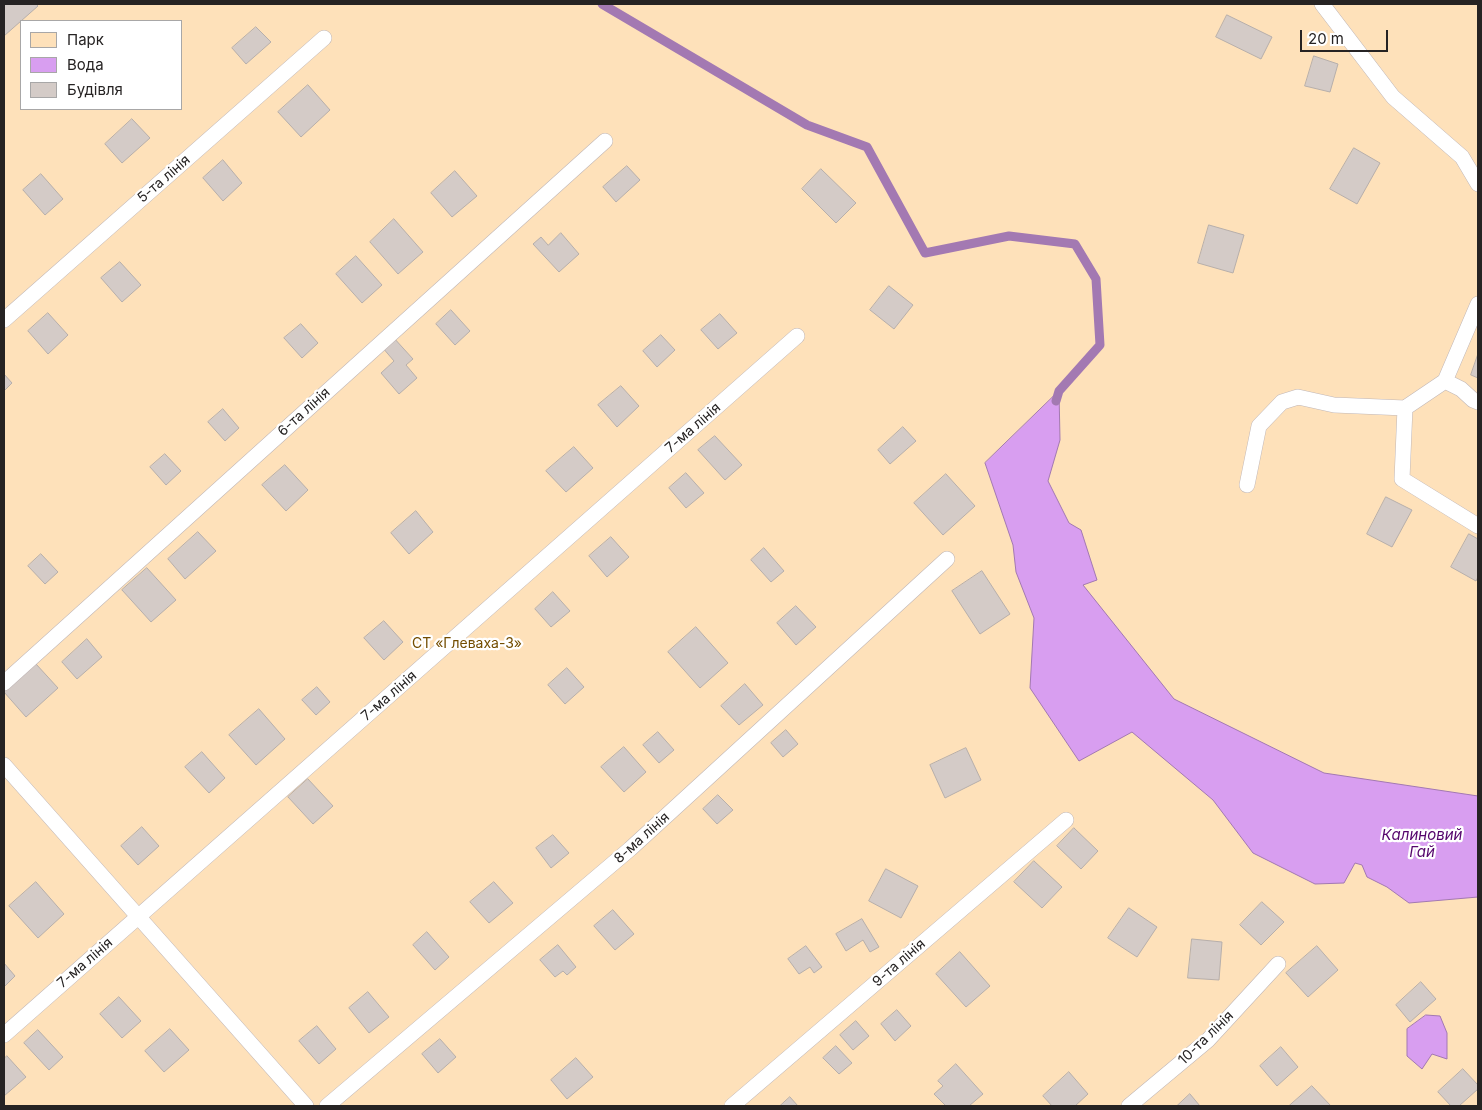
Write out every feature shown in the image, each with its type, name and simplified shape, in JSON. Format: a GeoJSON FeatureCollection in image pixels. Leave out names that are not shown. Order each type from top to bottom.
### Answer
{"type":"FeatureCollection","features":[{"type":"Feature","properties":{"kind":"lane"},"geometry":{"type":"LineString","coordinates":[[1322,4],[1393,97],[1462,157],[1478,184]]}},
{"type":"Feature","properties":{"kind":"lane","name":"5-та лінія"},"geometry":{"type":"LineString","coordinates":[[4,320],[324,38]]}},
{"type":"Feature","properties":{"kind":"lane","name":"6-та лінія"},"geometry":{"type":"LineString","coordinates":[[4,683],[605,141]]}},
{"type":"Feature","properties":{"kind":"lane"},"geometry":{"type":"LineString","coordinates":[[1247,485],[1259,426],[1282,402],[1298,397],[1334,405],[1405,408],[1445,381],[1478,304]]}},
{"type":"Feature","properties":{"kind":"lane","name":"7-ма лінія"},"geometry":{"type":"LineString","coordinates":[[4,1035],[797,336]]}},
{"type":"Feature","properties":{"kind":"lane"},"geometry":{"type":"LineString","coordinates":[[1445,381],[1461,389],[1478,402]]}},
{"type":"Feature","properties":{"kind":"lane"},"geometry":{"type":"LineString","coordinates":[[1405,408],[1402,479],[1478,526]]}},
{"type":"Feature","properties":{"kind":"lane","name":"8-ма лінія"},"geometry":{"type":"LineString","coordinates":[[328,1106],[630,849],[947,559]]}},
{"type":"Feature","properties":{"kind":"lane"},"geometry":{"type":"LineString","coordinates":[[4,765],[306,1106]]}},
{"type":"Feature","properties":{"kind":"lane","name":"9-та лінія"},"geometry":{"type":"LineString","coordinates":[[732,1106],[1066,820]]}},
{"type":"Feature","properties":{"kind":"lane","name":"10-та лінія"},"geometry":{"type":"LineString","coordinates":[[1128,1106],[1208,1040],[1278,964]]}},
{"type":"Feature","properties":{"kind":"green space","name":"СТ «Глеваха-3»"},"geometry":{"type":"Polygon","coordinates":[[[4,4],[1478,4],[1478,1106],[4,1106],[4,4]]]}},
{"type":"Feature","properties":{"kind":"water","name":"Калиновий Гай"},"geometry":{"type":"Polygon","coordinates":[[[1059,391],[1060,440],[1048,481],[1069,523],[1081,530],[1097,580],[1083,585],[1174,699],[1324,773],[1478,796],[1478,897],[1409,903],[1387,887],[1367,877],[1362,865],[1355,863],[1344,883],[1315,884],[1253,853],[1213,800],[1132,732],[1079,761],[1030,688],[1034,618],[1016,572],[1013,545],[985,463],[1059,391]]]}},
{"type":"Feature","properties":{"kind":"water"},"geometry":{"type":"Polygon","coordinates":[[[1426,1015],[1440,1016],[1447,1033],[1447,1059],[1432,1054],[1422,1069],[1407,1056],[1407,1029],[1426,1015]]]}},
{"type":"Feature","properties":{"kind":"building"},"geometry":{"type":"Polygon","coordinates":[[[4,4],[36,4],[38,6],[20,20],[4,36],[4,4]]]}},
{"type":"Feature","properties":{"kind":"building"},"geometry":{"type":"Polygon","coordinates":[[[1227,15],[1272,37],[1261,59],[1216,37],[1227,15]]]}},
{"type":"Feature","properties":{"kind":"building"},"geometry":{"type":"Polygon","coordinates":[[[256,27],[271,42],[246,64],[232,48],[256,27]]]}},
{"type":"Feature","properties":{"kind":"building"},"geometry":{"type":"Polygon","coordinates":[[[1314,56],[1338,64],[1330,92],[1305,86],[1314,56]]]}},
{"type":"Feature","properties":{"kind":"building"},"geometry":{"type":"Polygon","coordinates":[[[308,85],[330,110],[301,137],[278,112],[308,85]]]}},
{"type":"Feature","properties":{"kind":"building"},"geometry":{"type":"Polygon","coordinates":[[[132,119],[150,138],[122,163],[105,144],[132,119]]]}},
{"type":"Feature","properties":{"kind":"building"},"geometry":{"type":"Polygon","coordinates":[[[1354,148],[1380,163],[1357,204],[1330,189],[1354,148]]]}},
{"type":"Feature","properties":{"kind":"building"},"geometry":{"type":"Polygon","coordinates":[[[223,160],[242,183],[223,201],[203,178],[223,160]]]}},
{"type":"Feature","properties":{"kind":"building"},"geometry":{"type":"Polygon","coordinates":[[[627,166],[640,180],[616,202],[603,187],[627,166]]]}},
{"type":"Feature","properties":{"kind":"building"},"geometry":{"type":"Polygon","coordinates":[[[821,169],[856,203],[836,223],[802,189],[821,169]]]}},
{"type":"Feature","properties":{"kind":"building"},"geometry":{"type":"Polygon","coordinates":[[[455,171],[477,196],[452,217],[431,193],[455,171]]]}},
{"type":"Feature","properties":{"kind":"building"},"geometry":{"type":"Polygon","coordinates":[[[41,174],[63,199],[45,215],[23,190],[41,174]]]}},
{"type":"Feature","properties":{"kind":"building"},"geometry":{"type":"Polygon","coordinates":[[[394,219],[423,252],[398,274],[370,242],[394,219]]]}},
{"type":"Feature","properties":{"kind":"building"},"geometry":{"type":"Polygon","coordinates":[[[1209,225],[1244,235],[1233,273],[1198,263],[1209,225]]]}},
{"type":"Feature","properties":{"kind":"building"},"geometry":{"type":"Polygon","coordinates":[[[561,233],[579,254],[559,272],[533,244],[541,237],[548,245],[561,233]]]}},
{"type":"Feature","properties":{"kind":"building"},"geometry":{"type":"Polygon","coordinates":[[[356,256],[382,285],[362,303],[336,274],[356,256]]]}},
{"type":"Feature","properties":{"kind":"building"},"geometry":{"type":"Polygon","coordinates":[[[120,262],[141,285],[122,302],[101,278],[120,262]]]}},
{"type":"Feature","properties":{"kind":"building"},"geometry":{"type":"Polygon","coordinates":[[[889,286],[913,305],[894,329],[870,310],[889,286]]]}},
{"type":"Feature","properties":{"kind":"building"},"geometry":{"type":"Polygon","coordinates":[[[451,310],[470,331],[455,345],[436,324],[451,310]]]}},
{"type":"Feature","properties":{"kind":"building"},"geometry":{"type":"Polygon","coordinates":[[[48,313],[68,335],[48,354],[28,331],[48,313]]]}},
{"type":"Feature","properties":{"kind":"building"},"geometry":{"type":"Polygon","coordinates":[[[720,314],[737,333],[718,349],[701,330],[720,314]]]}},
{"type":"Feature","properties":{"kind":"building"},"geometry":{"type":"Polygon","coordinates":[[[301,324],[318,343],[302,358],[284,338],[301,324]]]}},
{"type":"Feature","properties":{"kind":"building"},"geometry":{"type":"Polygon","coordinates":[[[661,335],[675,350],[657,367],[643,351],[661,335]]]}},
{"type":"Feature","properties":{"kind":"building"},"geometry":{"type":"Polygon","coordinates":[[[393,337],[413,359],[406,365],[417,378],[399,394],[381,373],[394,361],[382,347],[393,337]]]}},
{"type":"Feature","properties":{"kind":"building"},"geometry":{"type":"Polygon","coordinates":[[[1478,354],[1478,378],[1471,375],[1478,354]]]}},
{"type":"Feature","properties":{"kind":"building"},"geometry":{"type":"Polygon","coordinates":[[[4,374],[12,383],[4,391],[4,374]]]}},
{"type":"Feature","properties":{"kind":"building"},"geometry":{"type":"Polygon","coordinates":[[[621,386],[639,406],[617,427],[598,405],[621,386]]]}},
{"type":"Feature","properties":{"kind":"building"},"geometry":{"type":"Polygon","coordinates":[[[223,409],[239,428],[225,441],[208,422],[223,409]]]}},
{"type":"Feature","properties":{"kind":"building"},"geometry":{"type":"Polygon","coordinates":[[[903,427],[916,441],[890,464],[878,450],[903,427]]]}},
{"type":"Feature","properties":{"kind":"building"},"geometry":{"type":"Polygon","coordinates":[[[715,436],[742,465],[725,480],[698,450],[715,436]]]}},
{"type":"Feature","properties":{"kind":"building"},"geometry":{"type":"Polygon","coordinates":[[[574,447],[593,468],[566,492],[546,471],[574,447]]]}},
{"type":"Feature","properties":{"kind":"building"},"geometry":{"type":"Polygon","coordinates":[[[165,454],[181,471],[166,485],[150,467],[165,454]]]}},
{"type":"Feature","properties":{"kind":"building"},"geometry":{"type":"Polygon","coordinates":[[[285,465],[308,490],[286,511],[262,485],[285,465]]]}},
{"type":"Feature","properties":{"kind":"building"},"geometry":{"type":"Polygon","coordinates":[[[686,473],[704,493],[686,508],[669,488],[686,473]]]}},
{"type":"Feature","properties":{"kind":"building"},"geometry":{"type":"Polygon","coordinates":[[[946,474],[975,506],[943,535],[914,503],[946,474]]]}},
{"type":"Feature","properties":{"kind":"building"},"geometry":{"type":"Polygon","coordinates":[[[1386,497],[1412,510],[1392,547],[1367,534],[1386,497]]]}},
{"type":"Feature","properties":{"kind":"building"},"geometry":{"type":"Polygon","coordinates":[[[416,511],[433,532],[409,554],[391,533],[416,511]]]}},
{"type":"Feature","properties":{"kind":"building"},"geometry":{"type":"Polygon","coordinates":[[[198,532],[216,551],[185,579],[168,559],[198,532]]]}},
{"type":"Feature","properties":{"kind":"building"},"geometry":{"type":"Polygon","coordinates":[[[1469,534],[1478,539],[1478,577],[1476,581],[1451,567],[1469,534]]]}},
{"type":"Feature","properties":{"kind":"building"},"geometry":{"type":"Polygon","coordinates":[[[611,537],[629,557],[607,577],[589,556],[611,537]]]}},
{"type":"Feature","properties":{"kind":"building"},"geometry":{"type":"Polygon","coordinates":[[[764,548],[784,571],[771,582],[751,560],[764,548]]]}},
{"type":"Feature","properties":{"kind":"building"},"geometry":{"type":"Polygon","coordinates":[[[41,554],[58,572],[45,584],[28,566],[41,554]]]}},
{"type":"Feature","properties":{"kind":"building"},"geometry":{"type":"Polygon","coordinates":[[[147,568],[176,600],[151,622],[122,590],[147,568]]]}},
{"type":"Feature","properties":{"kind":"building"},"geometry":{"type":"Polygon","coordinates":[[[982,571],[1010,614],[980,634],[952,591],[982,571]]]}},
{"type":"Feature","properties":{"kind":"building"},"geometry":{"type":"Polygon","coordinates":[[[553,592],[570,611],[551,627],[535,609],[553,592]]]}},
{"type":"Feature","properties":{"kind":"building"},"geometry":{"type":"Polygon","coordinates":[[[796,606],[816,627],[796,645],[777,623],[796,606]]]}},
{"type":"Feature","properties":{"kind":"building"},"geometry":{"type":"Polygon","coordinates":[[[384,621],[403,642],[384,660],[364,638],[384,621]]]}},
{"type":"Feature","properties":{"kind":"building"},"geometry":{"type":"Polygon","coordinates":[[[696,627],[728,663],[700,688],[668,652],[696,627]]]}},
{"type":"Feature","properties":{"kind":"building"},"geometry":{"type":"Polygon","coordinates":[[[87,639],[102,657],[77,679],[62,662],[87,639]]]}},
{"type":"Feature","properties":{"kind":"building"},"geometry":{"type":"Polygon","coordinates":[[[36,664],[58,688],[26,717],[4,692],[36,664]]]}},
{"type":"Feature","properties":{"kind":"building"},"geometry":{"type":"Polygon","coordinates":[[[567,668],[584,687],[565,704],[548,685],[567,668]]]}},
{"type":"Feature","properties":{"kind":"building"},"geometry":{"type":"Polygon","coordinates":[[[745,684],[763,705],[739,725],[721,706],[745,684]]]}},
{"type":"Feature","properties":{"kind":"building"},"geometry":{"type":"Polygon","coordinates":[[[317,687],[330,702],[316,715],[302,700],[317,687]]]}},
{"type":"Feature","properties":{"kind":"building"},"geometry":{"type":"Polygon","coordinates":[[[259,709],[285,739],[256,765],[229,735],[259,709]]]}},
{"type":"Feature","properties":{"kind":"building"},"geometry":{"type":"Polygon","coordinates":[[[786,730],[798,744],[783,757],[771,743],[786,730]]]}},
{"type":"Feature","properties":{"kind":"building"},"geometry":{"type":"Polygon","coordinates":[[[658,732],[674,750],[659,763],[643,745],[658,732]]]}},
{"type":"Feature","properties":{"kind":"building"},"geometry":{"type":"Polygon","coordinates":[[[624,747],[646,772],[624,792],[601,767],[624,747]]]}},
{"type":"Feature","properties":{"kind":"building"},"geometry":{"type":"Polygon","coordinates":[[[966,748],[981,780],[945,798],[930,765],[966,748]]]}},
{"type":"Feature","properties":{"kind":"building"},"geometry":{"type":"Polygon","coordinates":[[[202,752],[225,778],[209,793],[185,767],[202,752]]]}},
{"type":"Feature","properties":{"kind":"building"},"geometry":{"type":"Polygon","coordinates":[[[308,779],[333,806],[313,824],[288,797],[308,779]]]}},
{"type":"Feature","properties":{"kind":"building"},"geometry":{"type":"Polygon","coordinates":[[[718,795],[733,810],[717,824],[703,809],[718,795]]]}},
{"type":"Feature","properties":{"kind":"building"},"geometry":{"type":"Polygon","coordinates":[[[142,827],[159,846],[138,865],[121,846],[142,827]]]}},
{"type":"Feature","properties":{"kind":"building"},"geometry":{"type":"Polygon","coordinates":[[[1074,828],[1098,851],[1081,869],[1057,846],[1074,828]]]}},
{"type":"Feature","properties":{"kind":"building"},"geometry":{"type":"Polygon","coordinates":[[[553,835],[569,853],[551,868],[536,848],[553,835]]]}},
{"type":"Feature","properties":{"kind":"building"},"geometry":{"type":"Polygon","coordinates":[[[1034,861],[1062,887],[1042,908],[1014,882],[1034,861]]]}},
{"type":"Feature","properties":{"kind":"building"},"geometry":{"type":"Polygon","coordinates":[[[886,869],[918,886],[901,918],[869,901],[886,869]]]}},
{"type":"Feature","properties":{"kind":"building"},"geometry":{"type":"Polygon","coordinates":[[[36,882],[64,914],[38,938],[9,906],[36,882]]]}},
{"type":"Feature","properties":{"kind":"building"},"geometry":{"type":"Polygon","coordinates":[[[494,882],[513,903],[489,923],[470,902],[494,882]]]}},
{"type":"Feature","properties":{"kind":"building"},"geometry":{"type":"Polygon","coordinates":[[[1262,902],[1284,922],[1261,945],[1240,925],[1262,902]]]}},
{"type":"Feature","properties":{"kind":"building"},"geometry":{"type":"Polygon","coordinates":[[[1129,908],[1157,927],[1137,957],[1108,938],[1129,908]]]}},
{"type":"Feature","properties":{"kind":"building"},"geometry":{"type":"Polygon","coordinates":[[[613,910],[634,934],[615,950],[594,926],[613,910]]]}},
{"type":"Feature","properties":{"kind":"building"},"geometry":{"type":"Polygon","coordinates":[[[862,919],[879,947],[870,952],[863,940],[846,951],[836,934],[862,919]]]}},
{"type":"Feature","properties":{"kind":"building"},"geometry":{"type":"Polygon","coordinates":[[[427,932],[449,957],[435,970],[413,945],[427,932]]]}},
{"type":"Feature","properties":{"kind":"building"},"geometry":{"type":"Polygon","coordinates":[[[1192,939],[1222,942],[1219,980],[1188,978],[1192,939]]]}},
{"type":"Feature","properties":{"kind":"building"},"geometry":{"type":"Polygon","coordinates":[[[558,945],[576,967],[567,975],[563,971],[555,977],[540,960],[558,945]]]}},
{"type":"Feature","properties":{"kind":"building"},"geometry":{"type":"Polygon","coordinates":[[[806,946],[822,967],[814,973],[810,967],[799,974],[788,959],[806,946]]]}},
{"type":"Feature","properties":{"kind":"building"},"geometry":{"type":"Polygon","coordinates":[[[1317,946],[1338,970],[1308,997],[1286,973],[1317,946]]]}},
{"type":"Feature","properties":{"kind":"building"},"geometry":{"type":"Polygon","coordinates":[[[960,952],[990,986],[966,1007],[936,974],[960,952]]]}},
{"type":"Feature","properties":{"kind":"building"},"geometry":{"type":"Polygon","coordinates":[[[4,963],[15,976],[4,987],[4,963]]]}},
{"type":"Feature","properties":{"kind":"building"},"geometry":{"type":"Polygon","coordinates":[[[1421,982],[1436,999],[1410,1022],[1396,1005],[1421,982]]]}},
{"type":"Feature","properties":{"kind":"building"},"geometry":{"type":"Polygon","coordinates":[[[368,992],[389,1017],[369,1033],[349,1008],[368,992]]]}},
{"type":"Feature","properties":{"kind":"building"},"geometry":{"type":"Polygon","coordinates":[[[119,997],[141,1021],[122,1038],[100,1014],[119,997]]]}},
{"type":"Feature","properties":{"kind":"building"},"geometry":{"type":"Polygon","coordinates":[[[897,1010],[911,1026],[895,1041],[881,1024],[897,1010]]]}},
{"type":"Feature","properties":{"kind":"building"},"geometry":{"type":"Polygon","coordinates":[[[856,1021],[869,1036],[853,1050],[840,1035],[856,1021]]]}},
{"type":"Feature","properties":{"kind":"building"},"geometry":{"type":"Polygon","coordinates":[[[317,1026],[336,1049],[319,1064],[299,1041],[317,1026]]]}},
{"type":"Feature","properties":{"kind":"building"},"geometry":{"type":"Polygon","coordinates":[[[170,1029],[189,1050],[164,1072],[145,1051],[170,1029]]]}},
{"type":"Feature","properties":{"kind":"building"},"geometry":{"type":"Polygon","coordinates":[[[38,1030],[63,1057],[49,1070],[24,1043],[38,1030]]]}},
{"type":"Feature","properties":{"kind":"building"},"geometry":{"type":"Polygon","coordinates":[[[440,1039],[456,1057],[438,1073],[422,1054],[440,1039]]]}},
{"type":"Feature","properties":{"kind":"building"},"geometry":{"type":"Polygon","coordinates":[[[836,1046],[852,1063],[839,1074],[823,1058],[836,1046]]]}},
{"type":"Feature","properties":{"kind":"building"},"geometry":{"type":"Polygon","coordinates":[[[1281,1047],[1298,1067],[1277,1086],[1260,1066],[1281,1047]]]}},
{"type":"Feature","properties":{"kind":"building"},"geometry":{"type":"Polygon","coordinates":[[[7,1056],[26,1077],[4,1096],[4,1059],[7,1056]]]}},
{"type":"Feature","properties":{"kind":"building"},"geometry":{"type":"Polygon","coordinates":[[[576,1058],[593,1077],[567,1099],[551,1080],[576,1058]]]}},
{"type":"Feature","properties":{"kind":"building"},"geometry":{"type":"Polygon","coordinates":[[[956,1064],[983,1094],[969,1106],[946,1106],[934,1094],[943,1086],[938,1081],[956,1064]]]}},
{"type":"Feature","properties":{"kind":"building"},"geometry":{"type":"Polygon","coordinates":[[[1463,1069],[1478,1085],[1478,1089],[1459,1106],[1451,1106],[1438,1092],[1463,1069]]]}},
{"type":"Feature","properties":{"kind":"building"},"geometry":{"type":"Polygon","coordinates":[[[1069,1072],[1088,1094],[1075,1106],[1052,1106],[1043,1096],[1069,1072]]]}},
{"type":"Feature","properties":{"kind":"building"},"geometry":{"type":"Polygon","coordinates":[[[1312,1086],[1331,1106],[1289,1106],[1312,1086]]]}},
{"type":"Feature","properties":{"kind":"building"},"geometry":{"type":"Polygon","coordinates":[[[1190,1094],[1200,1106],[1177,1106],[1190,1094]]]}},
{"type":"Feature","properties":{"kind":"building"},"geometry":{"type":"Polygon","coordinates":[[[790,1097],[798,1106],[780,1106],[790,1097]]]}},
{"type":"Feature","properties":{"kind":"waterway"},"geometry":{"type":"LineString","coordinates":[[602,4],[807,125],[867,147],[925,253],[1009,236],[1075,244],[1096,279],[1100,345],[1059,391],[1056,401]]}}]}
